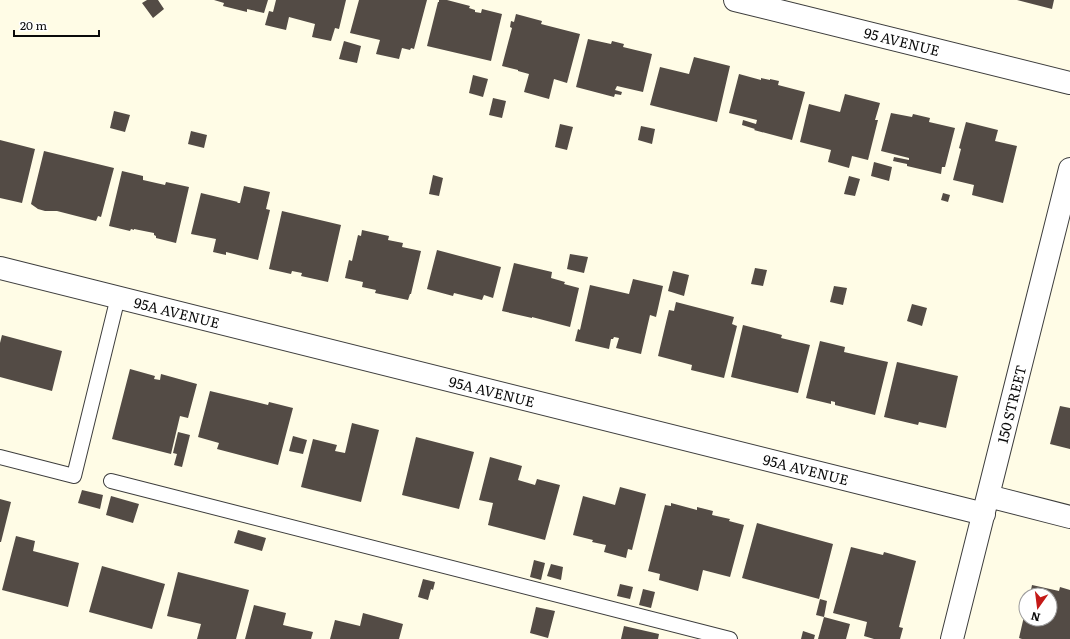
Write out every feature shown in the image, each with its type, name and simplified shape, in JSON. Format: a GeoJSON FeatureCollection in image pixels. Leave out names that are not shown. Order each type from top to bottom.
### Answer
{"type":"FeatureCollection","features":[{"type":"Feature","properties":{"kind":"street","name":"95 AVENUE"},"geometry":{"type":"LineString","coordinates":[[735,0],[1070,83]]}},
{"type":"Feature","properties":{"kind":"street","name":"150 STREET"},"geometry":{"type":"LineString","coordinates":[[952,639],[1070,169]]}},
{"type":"Feature","properties":{"kind":"street","name":"95A AVENUE"},"geometry":{"type":"LineString","coordinates":[[0,268],[986,505],[1070,517]]}},
{"type":"Feature","properties":{"kind":"lane"},"geometry":{"type":"LineString","coordinates":[[0,458],[74,476],[118,297]]}},
{"type":"Feature","properties":{"kind":"lane"},"geometry":{"type":"LineString","coordinates":[[111,481],[730,639]]}},
{"type":"Feature","properties":{"kind":"building"},"geometry":{"type":"Polygon","coordinates":[[[147,0],[158,0],[164,9],[153,18],[142,3],[147,0]]]}},
{"type":"Feature","properties":{"kind":"building"},"geometry":{"type":"Polygon","coordinates":[[[214,0],[268,0],[264,13],[247,9],[247,12],[223,6],[224,3],[214,0]]]}},
{"type":"Feature","properties":{"kind":"building"},"geometry":{"type":"Polygon","coordinates":[[[276,0],[346,0],[339,29],[335,28],[331,41],[312,37],[315,24],[289,17],[286,30],[265,25],[269,11],[273,12],[276,0]]]}},
{"type":"Feature","properties":{"kind":"building"},"geometry":{"type":"Polygon","coordinates":[[[359,0],[427,0],[414,49],[411,48],[410,50],[402,48],[399,59],[376,54],[380,40],[350,33],[359,0]]]}},
{"type":"Feature","properties":{"kind":"building"},"geometry":{"type":"Polygon","coordinates":[[[439,0],[447,0],[470,6],[469,8],[475,10],[475,12],[481,13],[482,9],[502,14],[491,61],[427,46],[439,0]]]}},
{"type":"Feature","properties":{"kind":"building"},"geometry":{"type":"Polygon","coordinates":[[[1017,0],[1054,0],[1052,9],[1017,0]]]}},
{"type":"Feature","properties":{"kind":"building"},"geometry":{"type":"Polygon","coordinates":[[[516,14],[542,21],[541,24],[580,34],[567,83],[554,79],[549,99],[524,92],[529,74],[502,66],[512,28],[510,27],[511,21],[514,22],[516,14]]]}},
{"type":"Feature","properties":{"kind":"building"},"geometry":{"type":"Polygon","coordinates":[[[588,39],[611,44],[612,41],[624,44],[623,47],[652,54],[643,92],[617,86],[615,90],[622,92],[621,95],[615,94],[614,97],[576,87],[588,39]]]}},
{"type":"Feature","properties":{"kind":"building"},"geometry":{"type":"Polygon","coordinates":[[[344,41],[361,46],[357,63],[339,59],[344,41]]]}},
{"type":"Feature","properties":{"kind":"building"},"geometry":{"type":"Polygon","coordinates":[[[694,57],[730,66],[717,122],[650,105],[660,67],[689,74],[694,57]]]}},
{"type":"Feature","properties":{"kind":"building"},"geometry":{"type":"Polygon","coordinates":[[[739,74],[761,80],[761,78],[779,81],[778,85],[805,92],[792,140],[754,130],[755,129],[742,125],[743,120],[756,124],[757,120],[729,113],[739,74]]]}},
{"type":"Feature","properties":{"kind":"building"},"geometry":{"type":"Polygon","coordinates":[[[473,75],[488,79],[483,97],[469,93],[473,75]]]}},
{"type":"Feature","properties":{"kind":"building"},"geometry":{"type":"Polygon","coordinates":[[[845,94],[880,103],[875,120],[878,120],[868,160],[852,156],[849,168],[828,162],[831,150],[800,142],[809,104],[840,112],[845,94]]]}},
{"type":"Feature","properties":{"kind":"building"},"geometry":{"type":"Polygon","coordinates":[[[493,98],[506,101],[502,118],[489,115],[493,98]]]}},
{"type":"Feature","properties":{"kind":"building"},"geometry":{"type":"Polygon","coordinates":[[[114,111],[130,115],[125,132],[110,128],[114,111]]]}},
{"type":"Feature","properties":{"kind":"building"},"geometry":{"type":"Polygon","coordinates":[[[891,113],[912,117],[913,114],[930,118],[929,122],[955,128],[945,167],[942,167],[941,174],[893,161],[894,157],[909,160],[909,158],[881,151],[891,113]]]}},
{"type":"Feature","properties":{"kind":"building"},"geometry":{"type":"Polygon","coordinates":[[[966,122],[998,130],[995,141],[1017,146],[1003,203],[972,195],[974,185],[953,180],[966,122]]]}},
{"type":"Feature","properties":{"kind":"building"},"geometry":{"type":"Polygon","coordinates":[[[560,124],[573,127],[567,150],[555,147],[560,124]]]}},
{"type":"Feature","properties":{"kind":"building"},"geometry":{"type":"Polygon","coordinates":[[[641,126],[655,129],[652,144],[638,140],[641,126]]]}},
{"type":"Feature","properties":{"kind":"building"},"geometry":{"type":"Polygon","coordinates":[[[191,131],[207,135],[204,148],[188,144],[191,131]]]}},
{"type":"Feature","properties":{"kind":"building"},"geometry":{"type":"Polygon","coordinates":[[[0,140],[35,149],[22,203],[0,198],[0,140]]]}},
{"type":"Feature","properties":{"kind":"building"},"geometry":{"type":"Polygon","coordinates":[[[44,151],[114,168],[101,217],[98,216],[96,221],[57,211],[45,211],[38,209],[31,204],[44,151]]]}},
{"type":"Feature","properties":{"kind":"building"},"geometry":{"type":"Polygon","coordinates":[[[874,162],[892,167],[889,181],[871,176],[874,162]]]}},
{"type":"Feature","properties":{"kind":"building"},"geometry":{"type":"Polygon","coordinates":[[[122,171],[143,176],[143,180],[165,185],[166,182],[189,187],[176,243],[156,238],[154,233],[134,229],[131,229],[130,231],[109,226],[122,171]]]}},
{"type":"Feature","properties":{"kind":"building"},"geometry":{"type":"Polygon","coordinates":[[[433,175],[443,178],[439,196],[429,194],[433,175]]]}},
{"type":"Feature","properties":{"kind":"building"},"geometry":{"type":"Polygon","coordinates":[[[849,176],[860,179],[855,196],[844,194],[849,176]]]}},
{"type":"Feature","properties":{"kind":"building"},"geometry":{"type":"Polygon","coordinates":[[[244,186],[270,192],[266,209],[270,210],[258,260],[226,252],[226,255],[213,252],[216,239],[191,234],[201,193],[240,203],[244,186]]]}},
{"type":"Feature","properties":{"kind":"building"},"geometry":{"type":"Polygon","coordinates":[[[943,193],[950,195],[948,202],[941,200],[943,193]]]}},
{"type":"Feature","properties":{"kind":"building"},"geometry":{"type":"Polygon","coordinates":[[[282,211],[341,225],[328,282],[301,276],[302,273],[292,271],[291,274],[269,269],[282,211]]]}},
{"type":"Feature","properties":{"kind":"building"},"geometry":{"type":"Polygon","coordinates":[[[362,230],[389,236],[388,240],[403,243],[402,247],[421,251],[411,294],[408,300],[375,293],[376,290],[362,287],[363,282],[345,278],[349,260],[352,261],[358,235],[361,236],[362,230]]]}},
{"type":"Feature","properties":{"kind":"building"},"geometry":{"type":"Polygon","coordinates":[[[437,250],[501,267],[493,298],[484,295],[482,300],[454,293],[453,296],[427,289],[437,250]]]}},
{"type":"Feature","properties":{"kind":"building"},"geometry":{"type":"Polygon","coordinates":[[[570,254],[588,257],[584,273],[567,269],[570,254]]]}},
{"type":"Feature","properties":{"kind":"building"},"geometry":{"type":"Polygon","coordinates":[[[514,263],[552,272],[551,278],[565,282],[564,284],[579,288],[570,327],[502,311],[514,263]]]}},
{"type":"Feature","properties":{"kind":"building"},"geometry":{"type":"Polygon","coordinates":[[[755,268],[767,270],[763,286],[751,284],[755,268]]]}},
{"type":"Feature","properties":{"kind":"building"},"geometry":{"type":"Polygon","coordinates":[[[673,271],[689,275],[684,296],[668,291],[673,271]]]}},
{"type":"Feature","properties":{"kind":"building"},"geometry":{"type":"Polygon","coordinates":[[[633,279],[663,286],[656,317],[650,315],[641,354],[616,348],[619,338],[614,337],[611,339],[609,349],[575,341],[578,329],[580,330],[590,285],[629,294],[633,279]]]}},
{"type":"Feature","properties":{"kind":"building"},"geometry":{"type":"Polygon","coordinates":[[[834,286],[847,288],[843,305],[830,302],[834,286]]]}},
{"type":"Feature","properties":{"kind":"building"},"geometry":{"type":"Polygon","coordinates":[[[676,302],[734,317],[732,324],[737,326],[724,378],[691,370],[692,365],[658,356],[669,310],[674,311],[676,302]]]}},
{"type":"Feature","properties":{"kind":"building"},"geometry":{"type":"Polygon","coordinates":[[[912,304],[927,308],[922,326],[907,321],[912,304]]]}},
{"type":"Feature","properties":{"kind":"building"},"geometry":{"type":"Polygon","coordinates":[[[743,325],[782,335],[781,338],[810,345],[798,393],[731,377],[743,325]]]}},
{"type":"Feature","properties":{"kind":"building"},"geometry":{"type":"Polygon","coordinates":[[[2,335],[62,351],[52,391],[0,377],[0,343],[2,335]]]}},
{"type":"Feature","properties":{"kind":"building"},"geometry":{"type":"Polygon","coordinates":[[[820,341],[845,347],[844,352],[888,362],[875,415],[835,405],[835,402],[831,401],[831,404],[806,398],[820,341]]]}},
{"type":"Feature","properties":{"kind":"building"},"geometry":{"type":"Polygon","coordinates":[[[897,362],[958,376],[946,428],[919,422],[918,425],[884,417],[897,362]]]}},
{"type":"Feature","properties":{"kind":"building"},"geometry":{"type":"Polygon","coordinates":[[[130,369],[155,376],[154,379],[160,380],[161,374],[197,384],[188,418],[180,416],[171,454],[112,439],[130,369]]]}},
{"type":"Feature","properties":{"kind":"building"},"geometry":{"type":"Polygon","coordinates":[[[210,391],[268,405],[269,402],[293,408],[278,465],[217,449],[219,443],[198,437],[210,391]]]}},
{"type":"Feature","properties":{"kind":"building"},"geometry":{"type":"Polygon","coordinates":[[[1060,406],[1070,408],[1070,449],[1050,444],[1060,406]]]}},
{"type":"Feature","properties":{"kind":"building"},"geometry":{"type":"Polygon","coordinates":[[[352,423],[379,430],[361,502],[301,487],[313,439],[337,445],[335,451],[345,453],[352,423]]]}},
{"type":"Feature","properties":{"kind":"building"},"geometry":{"type":"Polygon","coordinates":[[[178,432],[190,435],[182,467],[174,465],[177,454],[173,453],[178,432]]]}},
{"type":"Feature","properties":{"kind":"building"},"geometry":{"type":"Polygon","coordinates":[[[293,436],[307,440],[303,454],[289,451],[293,436]]]}},
{"type":"Feature","properties":{"kind":"building"},"geometry":{"type":"Polygon","coordinates":[[[416,437],[474,452],[459,509],[402,495],[416,437]]]}},
{"type":"Feature","properties":{"kind":"building"},"geometry":{"type":"Polygon","coordinates":[[[490,457],[522,466],[518,480],[535,485],[537,479],[560,485],[545,540],[488,525],[493,503],[479,500],[490,457]]]}},
{"type":"Feature","properties":{"kind":"building"},"geometry":{"type":"Polygon","coordinates":[[[620,487],[646,494],[632,550],[628,549],[626,558],[604,552],[606,545],[573,535],[583,496],[615,505],[620,487]]]}},
{"type":"Feature","properties":{"kind":"building"},"geometry":{"type":"Polygon","coordinates":[[[82,490],[103,495],[100,509],[78,503],[82,490]]]}},
{"type":"Feature","properties":{"kind":"building"},"geometry":{"type":"Polygon","coordinates":[[[111,496],[139,504],[133,523],[106,515],[111,496]]]}},
{"type":"Feature","properties":{"kind":"building"},"geometry":{"type":"Polygon","coordinates":[[[0,499],[11,502],[1,542],[0,542],[0,499]]]}},
{"type":"Feature","properties":{"kind":"building"},"geometry":{"type":"Polygon","coordinates":[[[671,503],[697,510],[697,507],[713,511],[712,515],[730,519],[729,521],[744,525],[730,577],[703,570],[698,591],[659,580],[660,574],[648,571],[665,505],[671,506],[671,503]]]}},
{"type":"Feature","properties":{"kind":"building"},"geometry":{"type":"Polygon","coordinates":[[[757,523],[833,544],[819,599],[742,578],[757,523]]]}},
{"type":"Feature","properties":{"kind":"building"},"geometry":{"type":"Polygon","coordinates":[[[238,530],[266,538],[262,551],[234,543],[238,530]]]}},
{"type":"Feature","properties":{"kind":"building"},"geometry":{"type":"Polygon","coordinates":[[[16,536],[35,541],[33,551],[79,563],[68,607],[2,590],[16,536]]]}},
{"type":"Feature","properties":{"kind":"building"},"geometry":{"type":"Polygon","coordinates":[[[851,547],[883,555],[884,552],[916,561],[899,627],[903,628],[900,639],[874,639],[864,636],[867,622],[833,613],[851,547]]]}},
{"type":"Feature","properties":{"kind":"building"},"geometry":{"type":"Polygon","coordinates":[[[534,560],[545,563],[541,580],[530,577],[534,560]]]}},
{"type":"Feature","properties":{"kind":"building"},"geometry":{"type":"Polygon","coordinates":[[[551,564],[563,567],[561,580],[547,576],[551,564]]]}},
{"type":"Feature","properties":{"kind":"building"},"geometry":{"type":"Polygon","coordinates":[[[102,566],[165,584],[152,629],[89,612],[102,566]]]}},
{"type":"Feature","properties":{"kind":"building"},"geometry":{"type":"Polygon","coordinates":[[[178,572],[249,590],[236,639],[197,639],[201,624],[167,616],[178,572]]]}},
{"type":"Feature","properties":{"kind":"building"},"geometry":{"type":"Polygon","coordinates":[[[423,579],[435,582],[428,600],[418,597],[423,579]]]}},
{"type":"Feature","properties":{"kind":"building"},"geometry":{"type":"Polygon","coordinates":[[[620,584],[633,587],[630,599],[617,596],[620,584]]]}},
{"type":"Feature","properties":{"kind":"building"},"geometry":{"type":"Polygon","coordinates":[[[1060,587],[1070,590],[1070,639],[1019,638],[1022,627],[1058,627],[1058,591],[1060,587]]]}},
{"type":"Feature","properties":{"kind":"building"},"geometry":{"type":"Polygon","coordinates":[[[643,589],[655,592],[651,608],[639,605],[643,589]]]}},
{"type":"Feature","properties":{"kind":"building"},"geometry":{"type":"Polygon","coordinates":[[[820,599],[827,601],[824,617],[816,615],[820,599]]]}},
{"type":"Feature","properties":{"kind":"building"},"geometry":{"type":"Polygon","coordinates":[[[254,605],[286,613],[283,625],[313,632],[311,639],[245,639],[254,605]]]}},
{"type":"Feature","properties":{"kind":"building"},"geometry":{"type":"Polygon","coordinates":[[[536,607],[555,611],[548,638],[530,633],[536,607]]]}},
{"type":"Feature","properties":{"kind":"building"},"geometry":{"type":"Polygon","coordinates":[[[363,613],[403,624],[399,639],[330,639],[335,620],[360,626],[363,613]]]}},
{"type":"Feature","properties":{"kind":"building"},"geometry":{"type":"Polygon","coordinates":[[[824,617],[850,624],[846,639],[818,639],[824,617]]]}},
{"type":"Feature","properties":{"kind":"building"},"geometry":{"type":"Polygon","coordinates":[[[624,626],[659,634],[658,639],[621,639],[624,626]]]}},
{"type":"Feature","properties":{"kind":"building"},"geometry":{"type":"Polygon","coordinates":[[[803,631],[815,635],[814,639],[801,639],[803,631]]]}}]}
